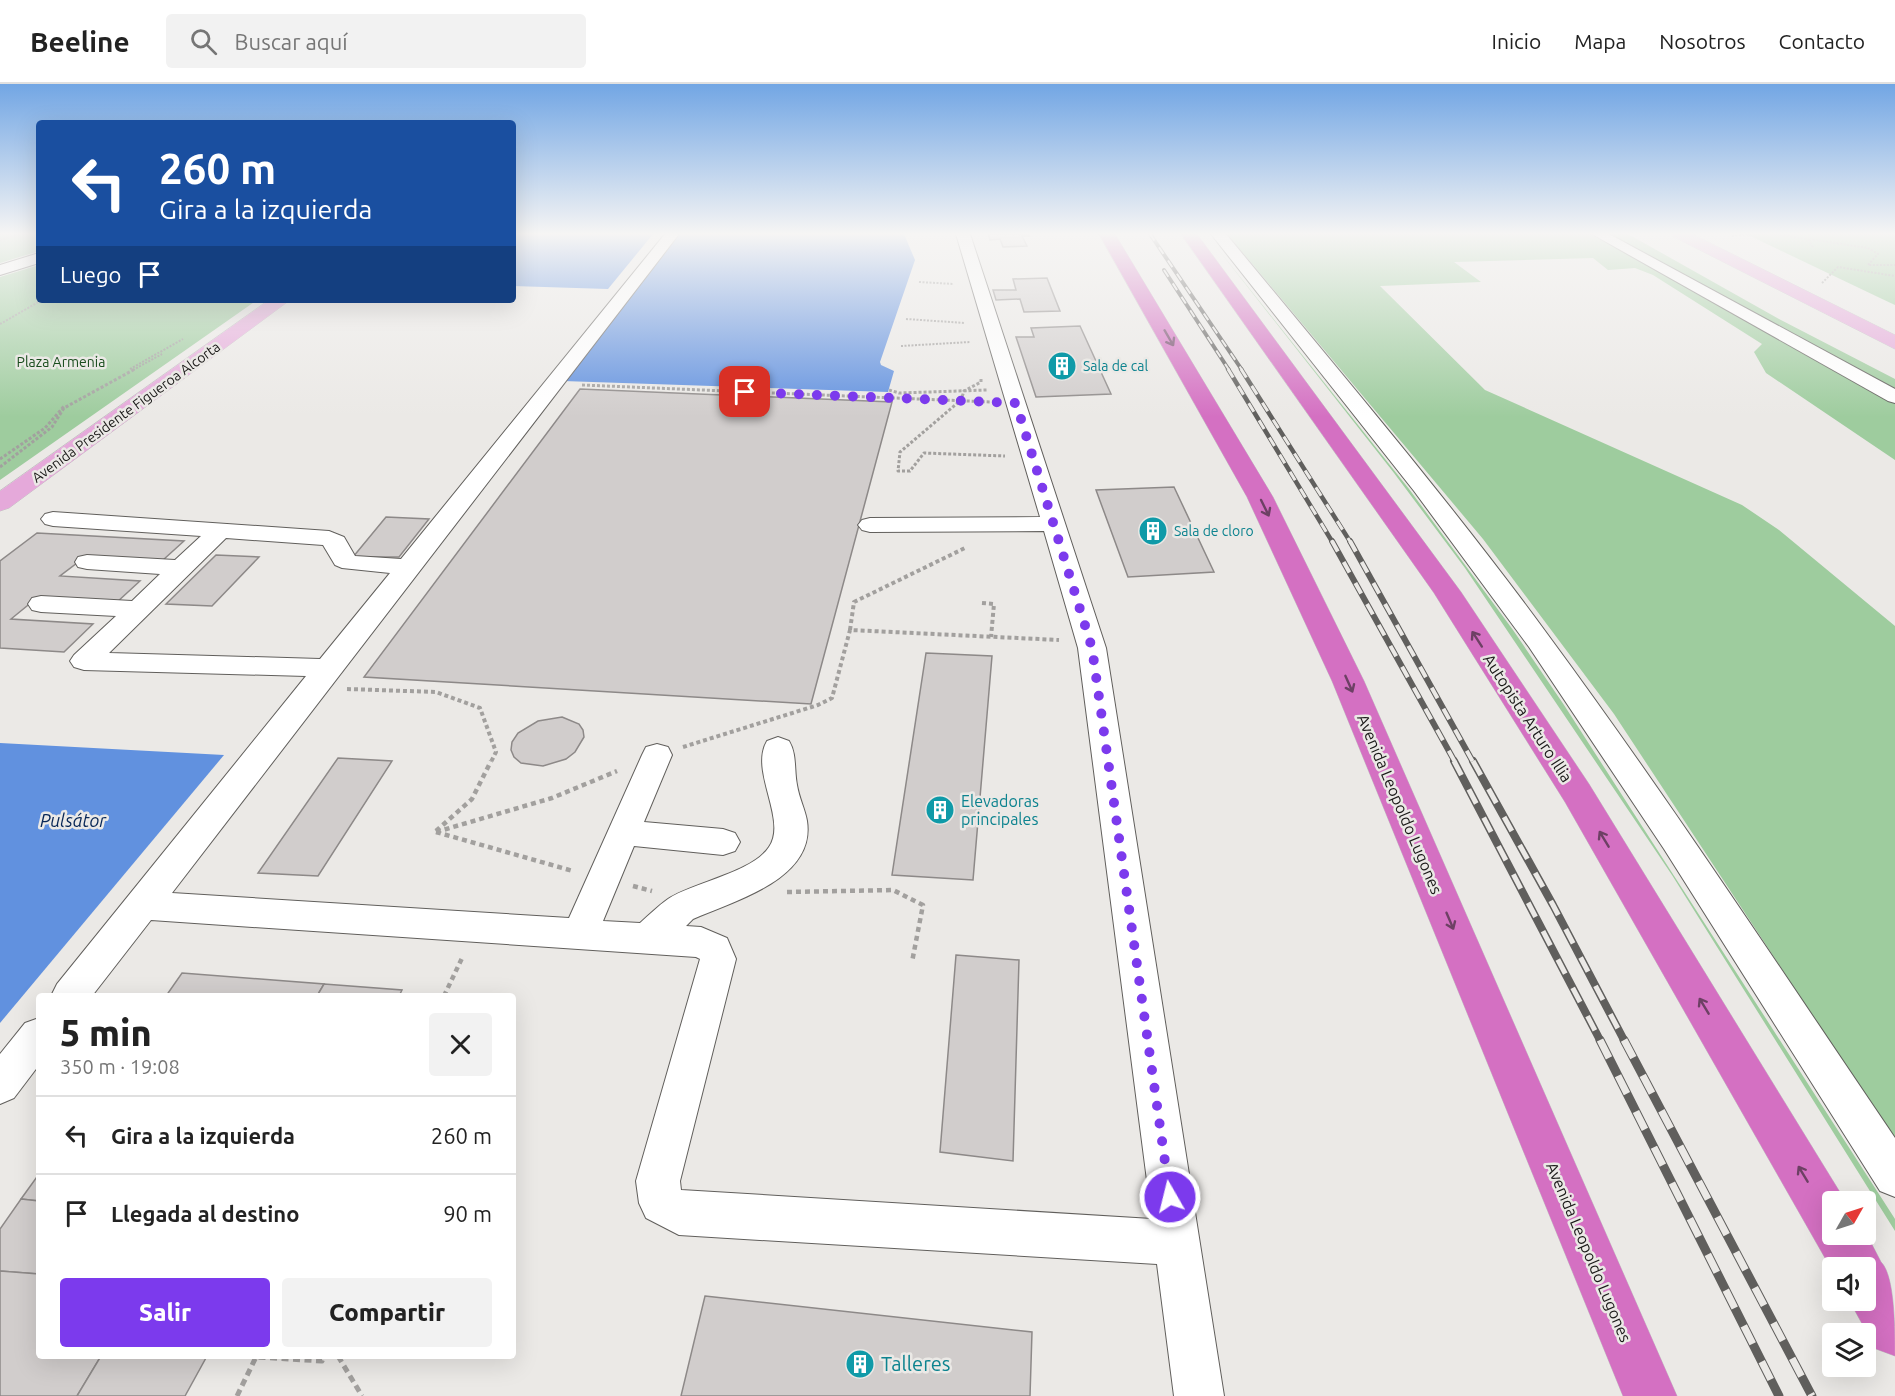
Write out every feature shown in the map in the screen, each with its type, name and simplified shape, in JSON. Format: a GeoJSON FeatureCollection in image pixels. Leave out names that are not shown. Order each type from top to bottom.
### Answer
{"type":"FeatureCollection","features":[{"type":"Feature","properties":{"kind":"highway","name":"Avenida Leopoldo Lugones"},"geometry":{"type":"LineString","coordinates":[[1143,295],[1260,497],[1348,681],[1650,1396]]}},
{"type":"Feature","properties":{"kind":"highway","name":"Autopista Arturo Illia"},"geometry":{"type":"LineString","coordinates":[[1233,295],[1447,592],[1577,793],[1822,1206]]}},
{"type":"Feature","properties":{"kind":"highway"},"geometry":{"type":"LineString","coordinates":[[1876,1298],[1895,1330]]}},
{"type":"Feature","properties":{"kind":"main road"},"geometry":{"type":"LineString","coordinates":[[1801,295],[1895,343]]}},
{"type":"Feature","properties":{"kind":"main road","name":"Avenida Presidente Figueroa Alcorta"},"geometry":{"type":"LineString","coordinates":[[0,503],[277,303]]}},
{"type":"Feature","properties":{"kind":"street"},"geometry":{"type":"LineString","coordinates":[[72,993],[623,295]]}},
{"type":"Feature","properties":{"kind":"street"},"geometry":{"type":"LineString","coordinates":[[982,295],[1090,642],[1198,1396]]}},
{"type":"Feature","properties":{"kind":"street"},"geometry":{"type":"LineString","coordinates":[[1268,295],[1412,472],[1539,640],[1665,824],[1895,1176]]}},
{"type":"Feature","properties":{"kind":"street"},"geometry":{"type":"LineString","coordinates":[[1710,295],[1895,397]]}},
{"type":"Feature","properties":{"kind":"street"},"geometry":{"type":"LineString","coordinates":[[53,519],[329,538],[335,542],[344,560],[351,563],[409,567]]}},
{"type":"Feature","properties":{"kind":"street"},"geometry":{"type":"LineString","coordinates":[[870,525],[1054,524]]}},
{"type":"Feature","properties":{"kind":"street"},"geometry":{"type":"LineString","coordinates":[[220,531],[84,661],[321,678]]}},
{"type":"Feature","properties":{"kind":"street"},"geometry":{"type":"LineString","coordinates":[[87,562],[181,568]]}},
{"type":"Feature","properties":{"kind":"street"},"geometry":{"type":"LineString","coordinates":[[40,604],[138,609]]}},
{"type":"Feature","properties":{"kind":"street"},"geometry":{"type":"LineString","coordinates":[[646,939],[681,909],[757,875],[774,865],[787,850],[791,823],[781,785],[778,748]]}},
{"type":"Feature","properties":{"kind":"street"},"geometry":{"type":"LineString","coordinates":[[579,935],[657,755]]}},
{"type":"Feature","properties":{"kind":"street"},"geometry":{"type":"LineString","coordinates":[[623,832],[723,842]]}},
{"type":"Feature","properties":{"kind":"street"},"geometry":{"type":"LineString","coordinates":[[142,905],[701,942],[714,950],[718,959],[658,1181],[661,1203],[679,1213],[1176,1243]]}},
{"type":"Feature","properties":{"kind":"street"},"geometry":{"type":"LineString","coordinates":[[0,1085],[36,1039]]}},
{"type":"Feature","properties":{"kind":"path"},"geometry":{"type":"LineString","coordinates":[[0,324],[37,303]]}},
{"type":"Feature","properties":{"kind":"path"},"geometry":{"type":"LineString","coordinates":[[901,346],[970,342],[962,313]]}},
{"type":"Feature","properties":{"kind":"path"},"geometry":{"type":"LineString","coordinates":[[906,319],[965,323]]}},
{"type":"Feature","properties":{"kind":"path"},"geometry":{"type":"LineString","coordinates":[[0,459],[45,428],[62,407],[190,337],[64,408],[52,427],[0,467]]}},
{"type":"Feature","properties":{"kind":"path"},"geometry":{"type":"LineString","coordinates":[[979,372],[981,382],[964,391],[961,400],[900,452],[898,471],[910,471],[924,453],[1032,457]]}},
{"type":"Feature","properties":{"kind":"path"},"geometry":{"type":"LineString","coordinates":[[553,384],[961,400],[1014,396]]}},
{"type":"Feature","properties":{"kind":"path"},"geometry":{"type":"LineString","coordinates":[[889,390],[899,393],[964,391],[1014,396]]}},
{"type":"Feature","properties":{"kind":"path"},"geometry":{"type":"LineString","coordinates":[[321,678],[436,692],[480,708],[496,752],[472,799],[436,832],[552,798],[657,755],[818,705],[832,698],[850,630],[854,602],[1013,525]]}},
{"type":"Feature","properties":{"kind":"path"},"geometry":{"type":"LineString","coordinates":[[982,603],[994,604],[991,637]]}},
{"type":"Feature","properties":{"kind":"path"},"geometry":{"type":"LineString","coordinates":[[850,630],[1090,642]]}},
{"type":"Feature","properties":{"kind":"path"},"geometry":{"type":"LineString","coordinates":[[445,993],[477,928]]}},
{"type":"Feature","properties":{"kind":"path"},"geometry":{"type":"LineString","coordinates":[[237,1396],[255,1359]]}},
{"type":"Feature","properties":{"kind":"path"},"geometry":{"type":"LineString","coordinates":[[289,1359],[322,1361],[323,1359]]}},
{"type":"Feature","properties":{"kind":"path"},"geometry":{"type":"LineString","coordinates":[[340,1359],[362,1396]]}},
{"type":"Feature","properties":{"kind":"green space","name":"Plaza Armenia"},"geometry":{"type":"Polygon","coordinates":[[[0,295],[36,295],[36,303],[253,303],[0,480],[0,295]]]}},
{"type":"Feature","properties":{"kind":"green space"},"geometry":{"type":"Polygon","coordinates":[[[1254,295],[1409,489],[1513,630],[1564,705],[1895,1219],[1895,1231],[1876,1201],[1876,1191],[1870,1191],[1672,875],[1465,568],[1394,473],[1254,295]]]}},
{"type":"Feature","properties":{"kind":"green space"},"geometry":{"type":"Polygon","coordinates":[[[1278,295],[1389,295],[1485,390],[1742,505],[1779,530],[1895,626],[1895,1141],[1614,714],[1483,539],[1278,295]]]}},
{"type":"Feature","properties":{"kind":"green space"},"geometry":{"type":"Polygon","coordinates":[[[1685,295],[1702,295],[1895,403],[1895,460],[1766,373],[1754,352],[1762,344],[1685,295]]]}},
{"type":"Feature","properties":{"kind":"green space"},"geometry":{"type":"Polygon","coordinates":[[[1719,295],[1737,295],[1895,379],[1895,392],[1719,295]]]}},
{"type":"Feature","properties":{"kind":"green space"},"geometry":{"type":"Polygon","coordinates":[[[1874,295],[1895,295],[1895,305],[1874,295]]]}},
{"type":"Feature","properties":{"kind":"water"},"geometry":{"type":"Polygon","coordinates":[[[630,295],[903,295],[880,362],[881,365],[894,371],[888,392],[563,381],[630,295]]]}},
{"type":"Feature","properties":{"kind":"water","name":"Pulsátor"},"geometry":{"type":"Polygon","coordinates":[[[0,743],[224,755],[0,1023],[0,743]]]}},
{"type":"Feature","properties":{"kind":"building"},"geometry":{"type":"Polygon","coordinates":[[[995,295],[1054,295],[1060,311],[1024,312],[1020,299],[996,300],[995,295]]]}},
{"type":"Feature","properties":{"kind":"building","name":"Sala de cal"},"geometry":{"type":"Polygon","coordinates":[[[1080,326],[1111,394],[1036,397],[1016,337],[1034,337],[1031,328],[1080,326]]]}},
{"type":"Feature","properties":{"kind":"building"},"geometry":{"type":"Polygon","coordinates":[[[580,389],[892,402],[811,704],[364,677],[580,389]]]}},
{"type":"Feature","properties":{"kind":"building","name":"Sala de cloro"},"geometry":{"type":"Polygon","coordinates":[[[1174,487],[1214,572],[1128,577],[1096,490],[1174,487]]]}},
{"type":"Feature","properties":{"kind":"building"},"geometry":{"type":"Polygon","coordinates":[[[386,517],[429,519],[399,557],[353,557],[386,517]]]}},
{"type":"Feature","properties":{"kind":"building"},"geometry":{"type":"Polygon","coordinates":[[[37,533],[184,541],[163,560],[85,557],[60,576],[140,581],[116,603],[38,597],[11,619],[93,624],[64,652],[0,648],[0,561],[37,533]]]}},
{"type":"Feature","properties":{"kind":"building"},"geometry":{"type":"Polygon","coordinates":[[[216,555],[259,557],[212,606],[166,604],[216,555]]]}},
{"type":"Feature","properties":{"kind":"building","name":"Elevadoras principales"},"geometry":{"type":"Polygon","coordinates":[[[926,653],[992,656],[973,880],[892,875],[926,653]]]}},
{"type":"Feature","properties":{"kind":"building"},"geometry":{"type":"Polygon","coordinates":[[[562,717],[579,724],[583,730],[584,737],[575,752],[566,759],[543,766],[521,763],[514,757],[511,750],[512,742],[518,733],[538,721],[562,717]]]}},
{"type":"Feature","properties":{"kind":"building"},"geometry":{"type":"Polygon","coordinates":[[[338,758],[392,761],[318,876],[258,873],[338,758]]]}},
{"type":"Feature","properties":{"kind":"building"},"geometry":{"type":"Polygon","coordinates":[[[956,955],[1019,960],[1013,1161],[940,1152],[956,955]]]}},
{"type":"Feature","properties":{"kind":"building"},"geometry":{"type":"Polygon","coordinates":[[[182,973],[324,984],[319,993],[168,993],[182,973]]]}},
{"type":"Feature","properties":{"kind":"building"},"geometry":{"type":"Polygon","coordinates":[[[324,984],[402,990],[400,993],[319,993],[324,984]]]}},
{"type":"Feature","properties":{"kind":"building"},"geometry":{"type":"Polygon","coordinates":[[[36,1178],[36,1201],[21,1199],[36,1178]]]}},
{"type":"Feature","properties":{"kind":"building"},"geometry":{"type":"Polygon","coordinates":[[[21,1199],[36,1201],[36,1274],[0,1271],[0,1229],[21,1199]]]}},
{"type":"Feature","properties":{"kind":"building"},"geometry":{"type":"Polygon","coordinates":[[[0,1271],[36,1274],[36,1359],[99,1359],[77,1396],[0,1396],[0,1271]]]}},
{"type":"Feature","properties":{"kind":"building","name":"Talleres"},"geometry":{"type":"Polygon","coordinates":[[[705,1296],[1032,1332],[1030,1396],[681,1396],[705,1296]]]}},
{"type":"Feature","properties":{"kind":"building"},"geometry":{"type":"Polygon","coordinates":[[[99,1359],[205,1359],[185,1396],[77,1396],[99,1359]]]}},
{"type":"Feature","properties":{"kind":"railway"},"geometry":{"type":"LineString","coordinates":[[1180,295],[1229,370]]}},
{"type":"Feature","properties":{"kind":"railway"},"geometry":{"type":"LineString","coordinates":[[1191,295],[1242,370]]}},
{"type":"Feature","properties":{"kind":"railway"},"geometry":{"type":"LineString","coordinates":[[1228,369],[1333,543]]}},
{"type":"Feature","properties":{"kind":"railway"},"geometry":{"type":"LineString","coordinates":[[1241,369],[1351,543]]}},
{"type":"Feature","properties":{"kind":"railway"},"geometry":{"type":"LineString","coordinates":[[1332,541],[1455,762]]}},
{"type":"Feature","properties":{"kind":"railway"},"geometry":{"type":"LineString","coordinates":[[1350,541],[1473,762]]}},
{"type":"Feature","properties":{"kind":"railway"},"geometry":{"type":"LineString","coordinates":[[1454,761],[1601,1042]]}},
{"type":"Feature","properties":{"kind":"railway"},"geometry":{"type":"LineString","coordinates":[[1473,761],[1553,905],[1625,1042]]}},
{"type":"Feature","properties":{"kind":"railway"},"geometry":{"type":"LineString","coordinates":[[1600,1040],[1779,1396]]}},
{"type":"Feature","properties":{"kind":"railway"},"geometry":{"type":"LineString","coordinates":[[1624,1040],[1812,1396]]}},
{"type":"Feature","properties":{"kind":"place","name":"Sala de cal"},"geometry":{"type":"Point","coordinates":[1062,366]}},
{"type":"Feature","properties":{"kind":"place","name":"Sala de cloro"},"geometry":{"type":"Point","coordinates":[1153,531]}},
{"type":"Feature","properties":{"kind":"place","name":"Elevadoras principales"},"geometry":{"type":"Point","coordinates":[940,810]}},
{"type":"Feature","properties":{"kind":"place","name":"Talleres"},"geometry":{"type":"Point","coordinates":[860,1364]}},
{"type":"Feature","properties":{"kind":"route"},"geometry":{"type":"LineString","coordinates":[[745,392],[1016,403],[1092,648],[1170,1197]]}}]}
